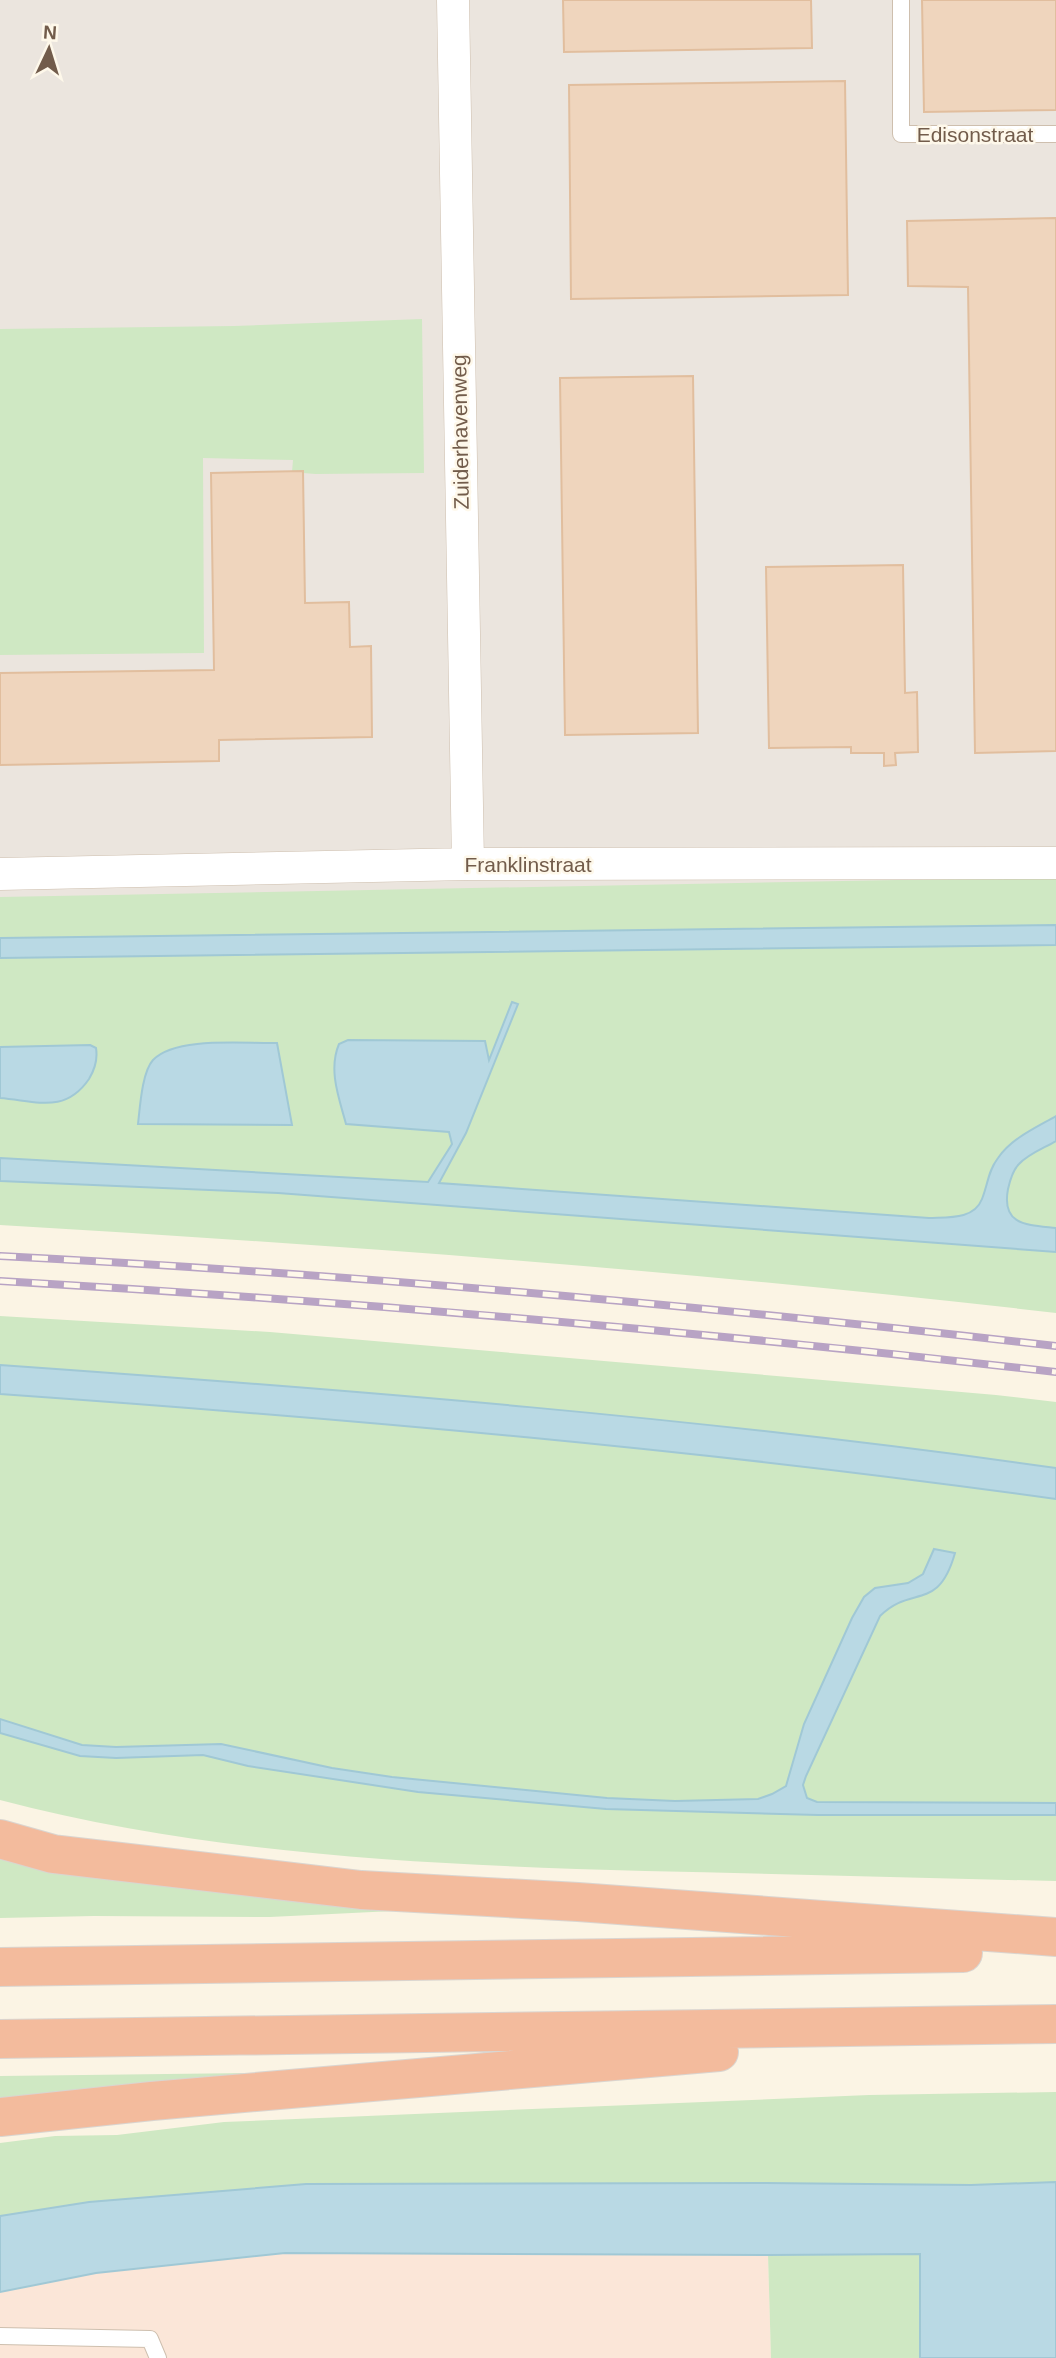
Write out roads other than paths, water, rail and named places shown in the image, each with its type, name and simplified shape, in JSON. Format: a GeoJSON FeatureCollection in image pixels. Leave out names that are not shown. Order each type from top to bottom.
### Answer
{"type":"FeatureCollection","features":[{"type":"Feature","properties":{"kind":"highway"},"geometry":{"type":"LineString","coordinates":[[0,1839],[53,1854],[361,1890],[578,1902],[1056,1937]]}},
{"type":"Feature","properties":{"kind":"highway"},"geometry":{"type":"LineString","coordinates":[[0,1967],[1056,1951]]}},
{"type":"Feature","properties":{"kind":"highway"},"geometry":{"type":"LineString","coordinates":[[0,2039],[1043,2024]]}},
{"type":"Feature","properties":{"kind":"highway"},"geometry":{"type":"LineString","coordinates":[[0,2117],[152,2101],[1043,2024]]}},
{"type":"Feature","properties":{"kind":"street","name":"Zuiderhavenweg"},"geometry":{"type":"LineString","coordinates":[[453,0],[468,864]]}},
{"type":"Feature","properties":{"kind":"street","name":"Franklinstraat"},"geometry":{"type":"LineString","coordinates":[[0,874],[468,864],[1056,863]]}},
{"type":"Feature","properties":{"kind":"lane","name":"Edisonstraat"},"geometry":{"type":"LineString","coordinates":[[901,0],[901,134],[1056,134]]}},
{"type":"Feature","properties":{"kind":"lane"},"geometry":{"type":"LineString","coordinates":[[0,2336],[150,2339],[158,2358]]}},
{"type":"Feature","properties":{"kind":"water"},"geometry":{"type":"Polygon","coordinates":[[[1056,925],[1056,945],[0,958],[0,938],[1056,925]]]}},
{"type":"Feature","properties":{"kind":"water"},"geometry":{"type":"Polygon","coordinates":[[[512,1002],[518,1004],[466,1133],[439,1183],[929,1218],[952,1217],[966,1214],[978,1206],[992,1168],[1010,1145],[1056,1116],[1056,1141],[1031,1154],[1017,1166],[1008,1189],[1007,1201],[1013,1217],[1019,1221],[1056,1228],[1056,1252],[278,1193],[0,1181],[0,1158],[428,1182],[452,1144],[449,1132],[346,1124],[334,1064],[339,1044],[348,1040],[485,1041],[489,1060],[512,1002]]]}},
{"type":"Feature","properties":{"kind":"water"},"geometry":{"type":"Polygon","coordinates":[[[277,1043],[292,1125],[138,1124],[146,1073],[153,1060],[164,1052],[194,1044],[277,1043]]]}},
{"type":"Feature","properties":{"kind":"water"},"geometry":{"type":"Polygon","coordinates":[[[90,1045],[96,1048],[94,1068],[80,1090],[70,1097],[49,1103],[0,1098],[0,1047],[90,1045]]]}},
{"type":"Feature","properties":{"kind":"water"},"geometry":{"type":"Polygon","coordinates":[[[0,1365],[529,1407],[925,1450],[1056,1468],[1056,1499],[661,1451],[265,1414],[0,1394],[0,1365]]]}},
{"type":"Feature","properties":{"kind":"water"},"geometry":{"type":"Polygon","coordinates":[[[934,1549],[955,1553],[948,1572],[941,1584],[932,1591],[903,1601],[880,1616],[806,1776],[803,1785],[807,1798],[817,1802],[1056,1803],[1056,1815],[818,1815],[606,1809],[418,1792],[248,1766],[203,1755],[116,1758],[80,1756],[0,1733],[0,1719],[82,1745],[116,1747],[221,1744],[332,1768],[392,1777],[607,1798],[675,1801],[758,1799],[786,1786],[804,1724],[864,1597],[875,1588],[908,1583],[923,1574],[934,1549]]]}},
{"type":"Feature","properties":{"kind":"water"},"geometry":{"type":"Polygon","coordinates":[[[1056,2182],[1056,2358],[920,2358],[920,2254],[285,2253],[96,2273],[0,2292],[0,2216],[89,2202],[306,2184],[971,2185],[1056,2182]]]}},
{"type":"Feature","properties":{"kind":"railway"},"geometry":{"type":"LineString","coordinates":[[0,1256],[265,1272],[529,1293],[1056,1346]]}},
{"type":"Feature","properties":{"kind":"railway"},"geometry":{"type":"LineString","coordinates":[[0,1281],[529,1319],[1056,1372]]}}]}
